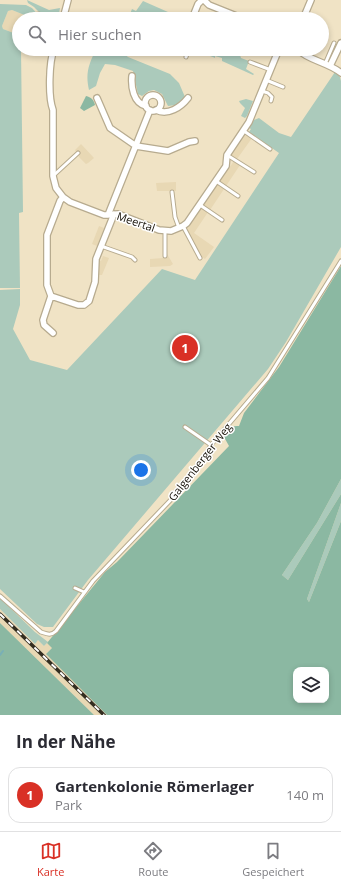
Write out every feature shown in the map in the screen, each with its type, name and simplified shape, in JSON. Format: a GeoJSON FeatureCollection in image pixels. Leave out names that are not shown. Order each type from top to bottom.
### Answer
{"type":"FeatureCollection","features":[{"type":"Feature","properties":{"kind":"street"},"geometry":{"type":"LineString","coordinates":[[65,12],[68,0]]}},
{"type":"Feature","properties":{"kind":"street"},"geometry":{"type":"LineString","coordinates":[[195,12],[198,4],[203,0],[209,5],[226,12]]}},
{"type":"Feature","properties":{"kind":"street"},"geometry":{"type":"LineString","coordinates":[[306,12],[312,0]]}},
{"type":"Feature","properties":{"kind":"street"},"geometry":{"type":"LineString","coordinates":[[328,65],[341,43]]}},
{"type":"Feature","properties":{"kind":"street"},"geometry":{"type":"LineString","coordinates":[[51,56],[50,60],[50,101],[53,110],[53,176],[56,188],[63,197],[60,201],[47,235],[47,285],[51,296],[43,320],[44,326],[53,333]]}},
{"type":"Feature","properties":{"kind":"street"},"geometry":{"type":"LineString","coordinates":[[181,227],[190,220],[226,166],[227,155],[244,131],[253,114],[276,56]]}},
{"type":"Feature","properties":{"kind":"street"},"geometry":{"type":"LineString","coordinates":[[308,56],[328,65],[341,73]]}},
{"type":"Feature","properties":{"kind":"street"},"geometry":{"type":"LineString","coordinates":[[132,76],[131,84],[134,95],[141,104],[153,110],[163,112],[173,110],[180,106],[188,98]]}},
{"type":"Feature","properties":{"kind":"street"},"geometry":{"type":"LineString","coordinates":[[51,296],[82,306],[89,301],[95,282],[96,259],[136,146],[153,110],[160,108],[162,103],[156,95],[150,95],[147,97],[145,102],[146,106]]}},
{"type":"Feature","properties":{"kind":"street"},"geometry":{"type":"LineString","coordinates":[[97,98],[110,128],[136,146],[168,151],[195,141]]}},
{"type":"Feature","properties":{"kind":"street","name":"Meertal"},"geometry":{"type":"LineString","coordinates":[[63,197],[70,202],[104,215],[118,214],[153,228],[165,231],[181,227]]}},
{"type":"Feature","properties":{"kind":"lane"},"geometry":{"type":"LineString","coordinates":[[328,65],[334,43]]}},
{"type":"Feature","properties":{"kind":"lane"},"geometry":{"type":"LineString","coordinates":[[250,62],[271,70]]}},
{"type":"Feature","properties":{"kind":"lane"},"geometry":{"type":"LineString","coordinates":[[266,80],[283,87]]}},
{"type":"Feature","properties":{"kind":"lane"},"geometry":{"type":"LineString","coordinates":[[262,91],[271,94],[271,101]]}},
{"type":"Feature","properties":{"kind":"lane"},"geometry":{"type":"LineString","coordinates":[[244,131],[270,149]]}},
{"type":"Feature","properties":{"kind":"lane"},"geometry":{"type":"LineString","coordinates":[[53,176],[78,153]]}},
{"type":"Feature","properties":{"kind":"lane"},"geometry":{"type":"LineString","coordinates":[[227,155],[254,172]]}},
{"type":"Feature","properties":{"kind":"lane"},"geometry":{"type":"LineString","coordinates":[[216,181],[238,196]]}},
{"type":"Feature","properties":{"kind":"lane"},"geometry":{"type":"LineString","coordinates":[[172,192],[175,217],[200,258]]}},
{"type":"Feature","properties":{"kind":"lane"},"geometry":{"type":"LineString","coordinates":[[200,205],[222,220]]}},
{"type":"Feature","properties":{"kind":"lane","name":"Meertal"},"geometry":{"type":"LineString","coordinates":[[165,231],[165,256]]}},
{"type":"Feature","properties":{"kind":"lane"},"geometry":{"type":"LineString","coordinates":[[101,246],[132,257],[135,260]]}},
{"type":"Feature","properties":{"kind":"lane","name":"Galgenberger Weg"},"geometry":{"type":"LineString","coordinates":[[0,596],[41,632],[52,634],[56,631],[93,581],[184,486],[211,445],[268,378],[341,261]]}},
{"type":"Feature","properties":{"kind":"lane"},"geometry":{"type":"LineString","coordinates":[[185,427],[211,445]]}},
{"type":"Feature","properties":{"kind":"lane"},"geometry":{"type":"LineString","coordinates":[[75,588],[84,592]]}},
{"type":"Feature","properties":{"kind":"shaded area"},"geometry":{"type":"Polygon","coordinates":[[[12,10],[17,12],[12,12],[12,32],[3,29],[2,26],[8,11],[12,10]]]}},
{"type":"Feature","properties":{"kind":"shaded area"},"geometry":{"type":"Polygon","coordinates":[[[245,133],[252,138],[237,159],[230,155],[245,133]]]}},
{"type":"Feature","properties":{"kind":"shaded area"},"geometry":{"type":"Polygon","coordinates":[[[81,144],[94,158],[86,164],[75,150],[81,144]]]}},
{"type":"Feature","properties":{"kind":"shaded area"},"geometry":{"type":"Polygon","coordinates":[[[234,161],[240,165],[226,186],[219,182],[234,161]]]}},
{"type":"Feature","properties":{"kind":"shaded area"},"geometry":{"type":"Polygon","coordinates":[[[176,182],[176,191],[157,191],[156,183],[176,182]]]}},
{"type":"Feature","properties":{"kind":"shaded area"},"geometry":{"type":"Polygon","coordinates":[[[218,184],[224,189],[210,210],[203,205],[218,184]]]}},
{"type":"Feature","properties":{"kind":"shaded area"},"geometry":{"type":"Polygon","coordinates":[[[202,208],[208,212],[194,233],[214,247],[205,259],[201,256],[186,229],[202,208]]]}},
{"type":"Feature","properties":{"kind":"shaded area"},"geometry":{"type":"Polygon","coordinates":[[[99,226],[104,228],[97,246],[92,244],[99,226]]]}},
{"type":"Feature","properties":{"kind":"shaded area"},"geometry":{"type":"Polygon","coordinates":[[[167,254],[173,264],[170,266],[150,267],[150,259],[163,258],[167,254]]]}},
{"type":"Feature","properties":{"kind":"shaded area"},"geometry":{"type":"Polygon","coordinates":[[[103,256],[109,258],[102,275],[99,275],[98,277],[99,260],[101,261],[103,256]]]}},
{"type":"Feature","properties":{"kind":"shaded area"},"geometry":{"type":"Polygon","coordinates":[[[0,609],[35,644],[38,640],[44,646],[47,643],[52,648],[47,653],[107,715],[94,715],[0,623],[0,609]]]}},
{"type":"Feature","properties":{"kind":"green space"},"geometry":{"type":"Polygon","coordinates":[[[27,0],[49,10],[60,8],[59,12],[39,12],[28,3],[27,0]]]}},
{"type":"Feature","properties":{"kind":"green space"},"geometry":{"type":"Polygon","coordinates":[[[143,1],[168,12],[131,12],[132,9],[136,11],[143,1]]]}},
{"type":"Feature","properties":{"kind":"green space"},"geometry":{"type":"Polygon","coordinates":[[[0,4],[26,5],[36,12],[8,11],[2,26],[3,29],[12,32],[12,56],[21,56],[23,212],[19,213],[20,288],[0,288],[0,4]]]}},
{"type":"Feature","properties":{"kind":"green space"},"geometry":{"type":"Polygon","coordinates":[[[92,56],[127,56],[170,74],[179,83],[185,97],[176,105],[168,106],[162,94],[154,90],[149,91],[142,96],[138,94],[133,71],[115,65],[105,64],[100,73],[96,86],[89,90],[87,79],[92,56]]]}},
{"type":"Feature","properties":{"kind":"green space"},"geometry":{"type":"Polygon","coordinates":[[[215,56],[240,56],[241,58],[249,61],[246,69],[254,74],[253,75],[222,61],[222,58],[215,56]]]}},
{"type":"Feature","properties":{"kind":"green space"},"geometry":{"type":"Polygon","coordinates":[[[335,72],[340,77],[341,81],[341,247],[286,342],[268,369],[88,580],[53,627],[44,627],[37,624],[0,589],[0,290],[20,289],[20,305],[13,329],[30,360],[67,370],[162,269],[195,280],[279,153],[249,132],[251,129],[249,128],[254,120],[259,118],[279,133],[291,137],[335,72]]]}},
{"type":"Feature","properties":{"kind":"green space"},"geometry":{"type":"Polygon","coordinates":[[[86,96],[92,99],[95,105],[84,111],[80,108],[86,96]]]}},
{"type":"Feature","properties":{"kind":"green space"},"geometry":{"type":"Polygon","coordinates":[[[246,99],[253,101],[245,118],[241,116],[245,108],[239,101],[246,99]]]}},
{"type":"Feature","properties":{"kind":"green space"},"geometry":{"type":"Polygon","coordinates":[[[341,266],[341,479],[317,523],[282,575],[288,580],[341,494],[341,503],[307,599],[309,602],[341,521],[341,715],[107,715],[46,654],[52,648],[47,643],[105,572],[117,562],[229,446],[224,437],[231,427],[239,426],[244,413],[279,367],[341,266]]]}},
{"type":"Feature","properties":{"kind":"green space"},"geometry":{"type":"Polygon","coordinates":[[[341,479],[341,494],[288,580],[282,575],[317,523],[341,479]]]}},
{"type":"Feature","properties":{"kind":"green space"},"geometry":{"type":"Polygon","coordinates":[[[341,503],[341,521],[309,602],[307,599],[341,503]]]}},
{"type":"Feature","properties":{"kind":"green space"},"geometry":{"type":"Polygon","coordinates":[[[0,598],[35,632],[48,642],[44,646],[38,640],[35,644],[0,609],[0,598]]]}},
{"type":"Feature","properties":{"kind":"green space"},"geometry":{"type":"Polygon","coordinates":[[[0,623],[94,715],[0,715],[0,623]]]}},
{"type":"Feature","properties":{"kind":"waterway"},"geometry":{"type":"LineString","coordinates":[[0,655],[3,651]]}},
{"type":"Feature","properties":{"kind":"railway"},"geometry":{"type":"LineString","coordinates":[[0,614],[104,715]]}},
{"type":"Feature","properties":{"kind":"place","name":"Gartenkolonie Römerlager"},"geometry":{"type":"Point","coordinates":[185,348]}}]}
